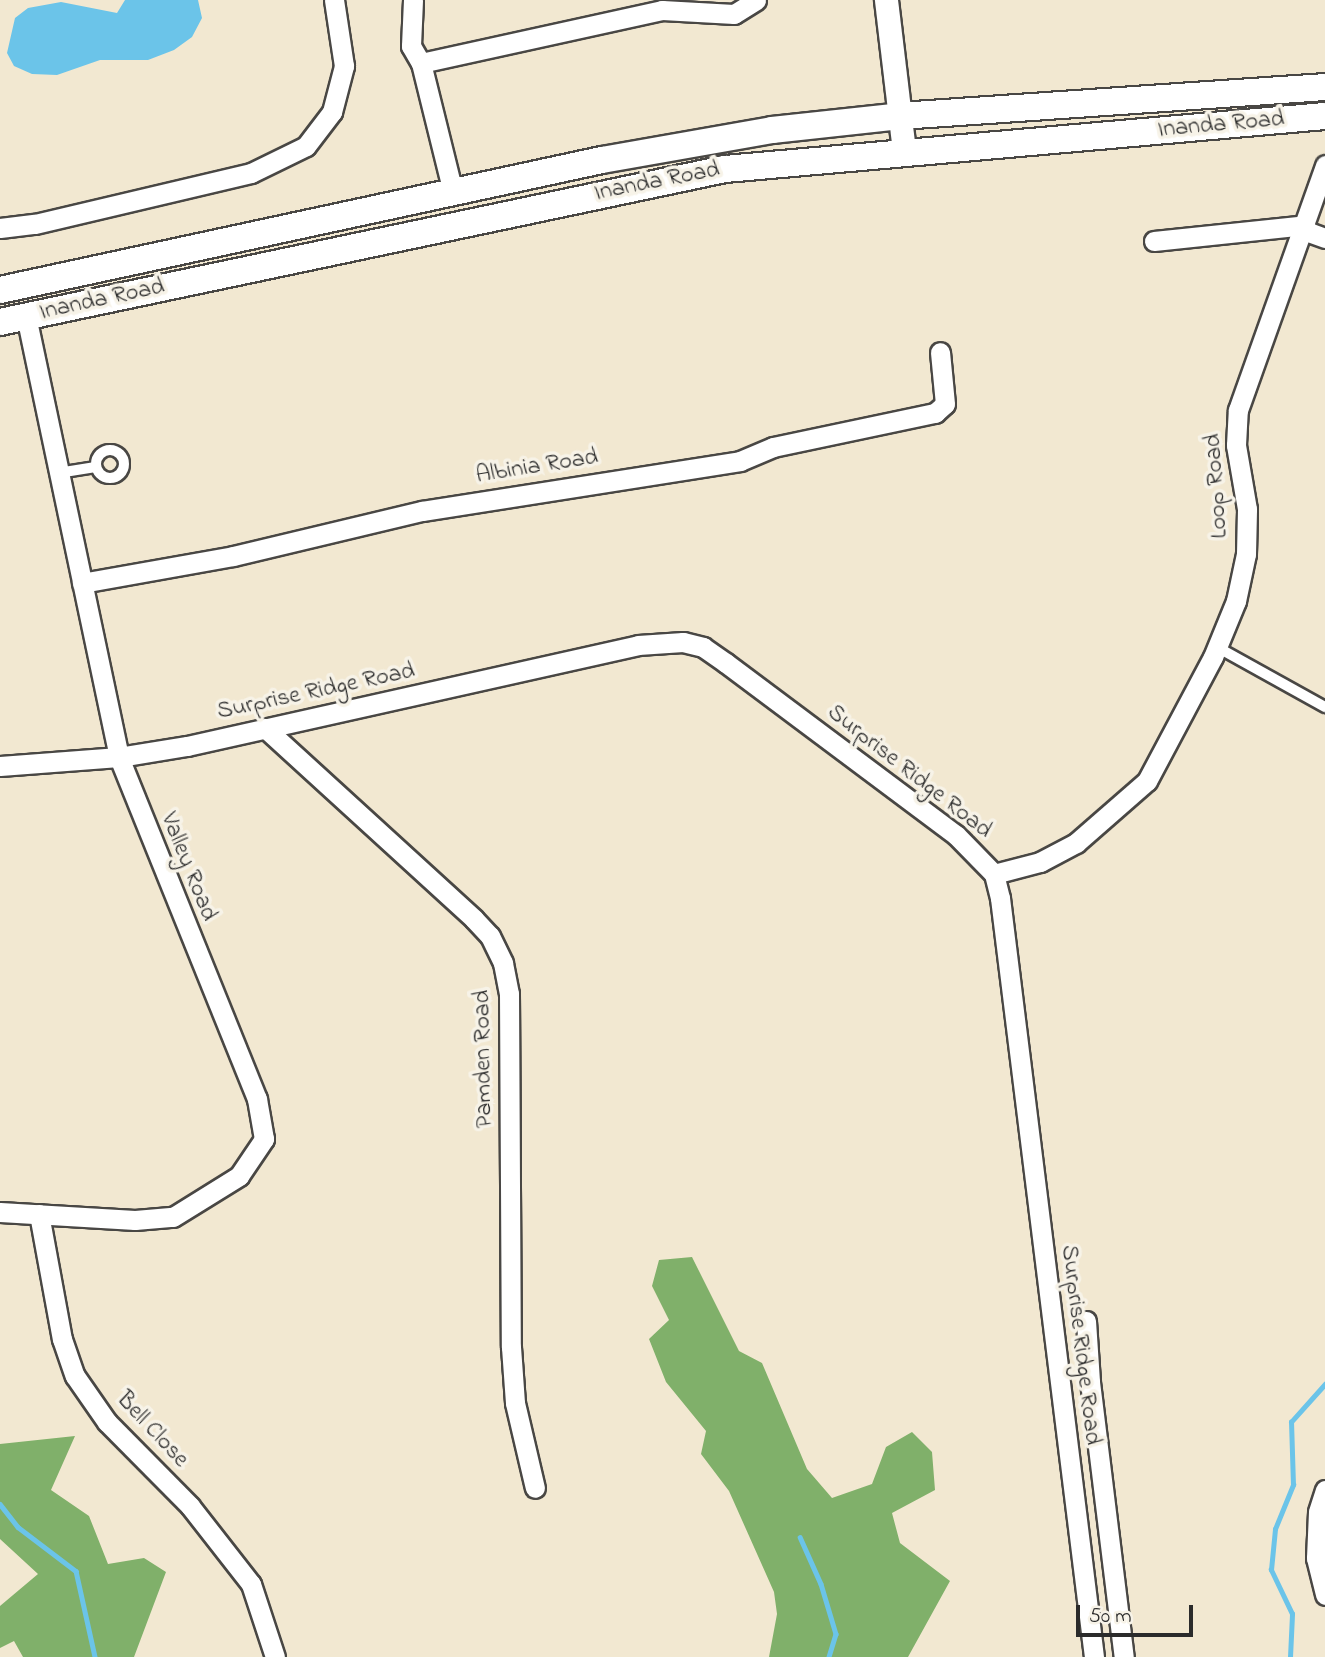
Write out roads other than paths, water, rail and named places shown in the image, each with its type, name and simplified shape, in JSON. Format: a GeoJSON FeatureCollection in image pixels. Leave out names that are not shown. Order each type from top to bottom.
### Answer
{"type":"FeatureCollection","features":[{"type":"Feature","properties":{"kind":"main road","name":"Inanda Road"},"geometry":{"type":"LineString","coordinates":[[0,290],[453,192],[707,141],[900,116],[1121,104],[1325,87]]}},
{"type":"Feature","properties":{"kind":"main road"},"geometry":{"type":"LineString","coordinates":[[1121,104],[1142,110],[1184,110],[1190,128]]}},
{"type":"Feature","properties":{"kind":"main road","name":"Inanda Road"},"geometry":{"type":"LineString","coordinates":[[0,322],[724,169],[904,150],[1325,116]]}},
{"type":"Feature","properties":{"kind":"main road"},"geometry":{"type":"LineString","coordinates":[[707,141],[724,169]]}},
{"type":"Feature","properties":{"kind":"street"},"geometry":{"type":"LineString","coordinates":[[0,228],[35,224],[251,173],[306,146],[332,112],[344,66],[334,0]]}},
{"type":"Feature","properties":{"kind":"street"},"geometry":{"type":"LineString","coordinates":[[413,0],[409,35],[421,63],[453,192]]}},
{"type":"Feature","properties":{"kind":"street"},"geometry":{"type":"LineString","coordinates":[[421,63],[661,5],[734,14],[756,0]]}},
{"type":"Feature","properties":{"kind":"street"},"geometry":{"type":"LineString","coordinates":[[886,0],[904,150]]}},
{"type":"Feature","properties":{"kind":"street","name":"Loop Road"},"geometry":{"type":"LineString","coordinates":[[994,874],[1040,862],[1076,843],[1147,781],[1217,646],[1239,591],[1247,534],[1236,445],[1238,410],[1325,165]]}},
{"type":"Feature","properties":{"kind":"street"},"geometry":{"type":"LineString","coordinates":[[1154,241],[1304,227],[1325,238]]}},
{"type":"Feature","properties":{"kind":"street","name":"Valley Road"},"geometry":{"type":"LineString","coordinates":[[0,1213],[135,1220],[173,1217],[239,1177],[264,1139],[257,1099],[119,757],[26,317]]}},
{"type":"Feature","properties":{"kind":"street","name":"Albinia Road"},"geometry":{"type":"LineString","coordinates":[[82,583],[233,556],[422,512],[740,461],[772,447],[935,413],[945,404],[940,352]]}},
{"type":"Feature","properties":{"kind":"street","name":"Surprise Ridge Road"},"geometry":{"type":"LineString","coordinates":[[0,766],[119,757],[265,728],[638,645],[683,642],[703,647],[956,835],[994,874],[1094,1657]]}},
{"type":"Feature","properties":{"kind":"street","name":"Pamden Road"},"geometry":{"type":"LineString","coordinates":[[265,728],[474,919],[490,936],[503,963],[509,994],[512,1358],[515,1403],[535,1489]]}},
{"type":"Feature","properties":{"kind":"street","name":"Bell Close"},"geometry":{"type":"LineString","coordinates":[[39,1214],[62,1339],[75,1376],[107,1422],[190,1506],[251,1584],[275,1657]]}},
{"type":"Feature","properties":{"kind":"street"},"geometry":{"type":"LineString","coordinates":[[1086,1321],[1090,1382],[1125,1657]]}},
{"type":"Feature","properties":{"kind":"street"},"geometry":{"type":"LineString","coordinates":[[1325,1490],[1318,1512],[1316,1558],[1325,1595]]}},
{"type":"Feature","properties":{"kind":"lane"},"geometry":{"type":"LineString","coordinates":[[58,473],[96,467]]}},
{"type":"Feature","properties":{"kind":"lane"},"geometry":{"type":"LineString","coordinates":[[1217,646],[1325,707]]}},
{"type":"Feature","properties":{"kind":"water"},"geometry":{"type":"Polygon","coordinates":[[[125,0],[198,0],[202,18],[192,37],[174,50],[148,60],[100,60],[57,75],[32,74],[14,66],[7,53],[15,18],[28,8],[61,2],[117,13],[125,0]]]}},
{"type":"Feature","properties":{"kind":"waterway"},"geometry":{"type":"LineString","coordinates":[[1290,1657],[1292,1614],[1271,1570],[1275,1529],[1293,1485],[1291,1422],[1325,1384]]}},
{"type":"Feature","properties":{"kind":"waterway"},"geometry":{"type":"LineString","coordinates":[[0,1504],[18,1527],[76,1571],[95,1657]]}},
{"type":"Feature","properties":{"kind":"waterway"},"geometry":{"type":"LineString","coordinates":[[800,1537],[821,1584],[836,1634],[829,1657]]}}]}
